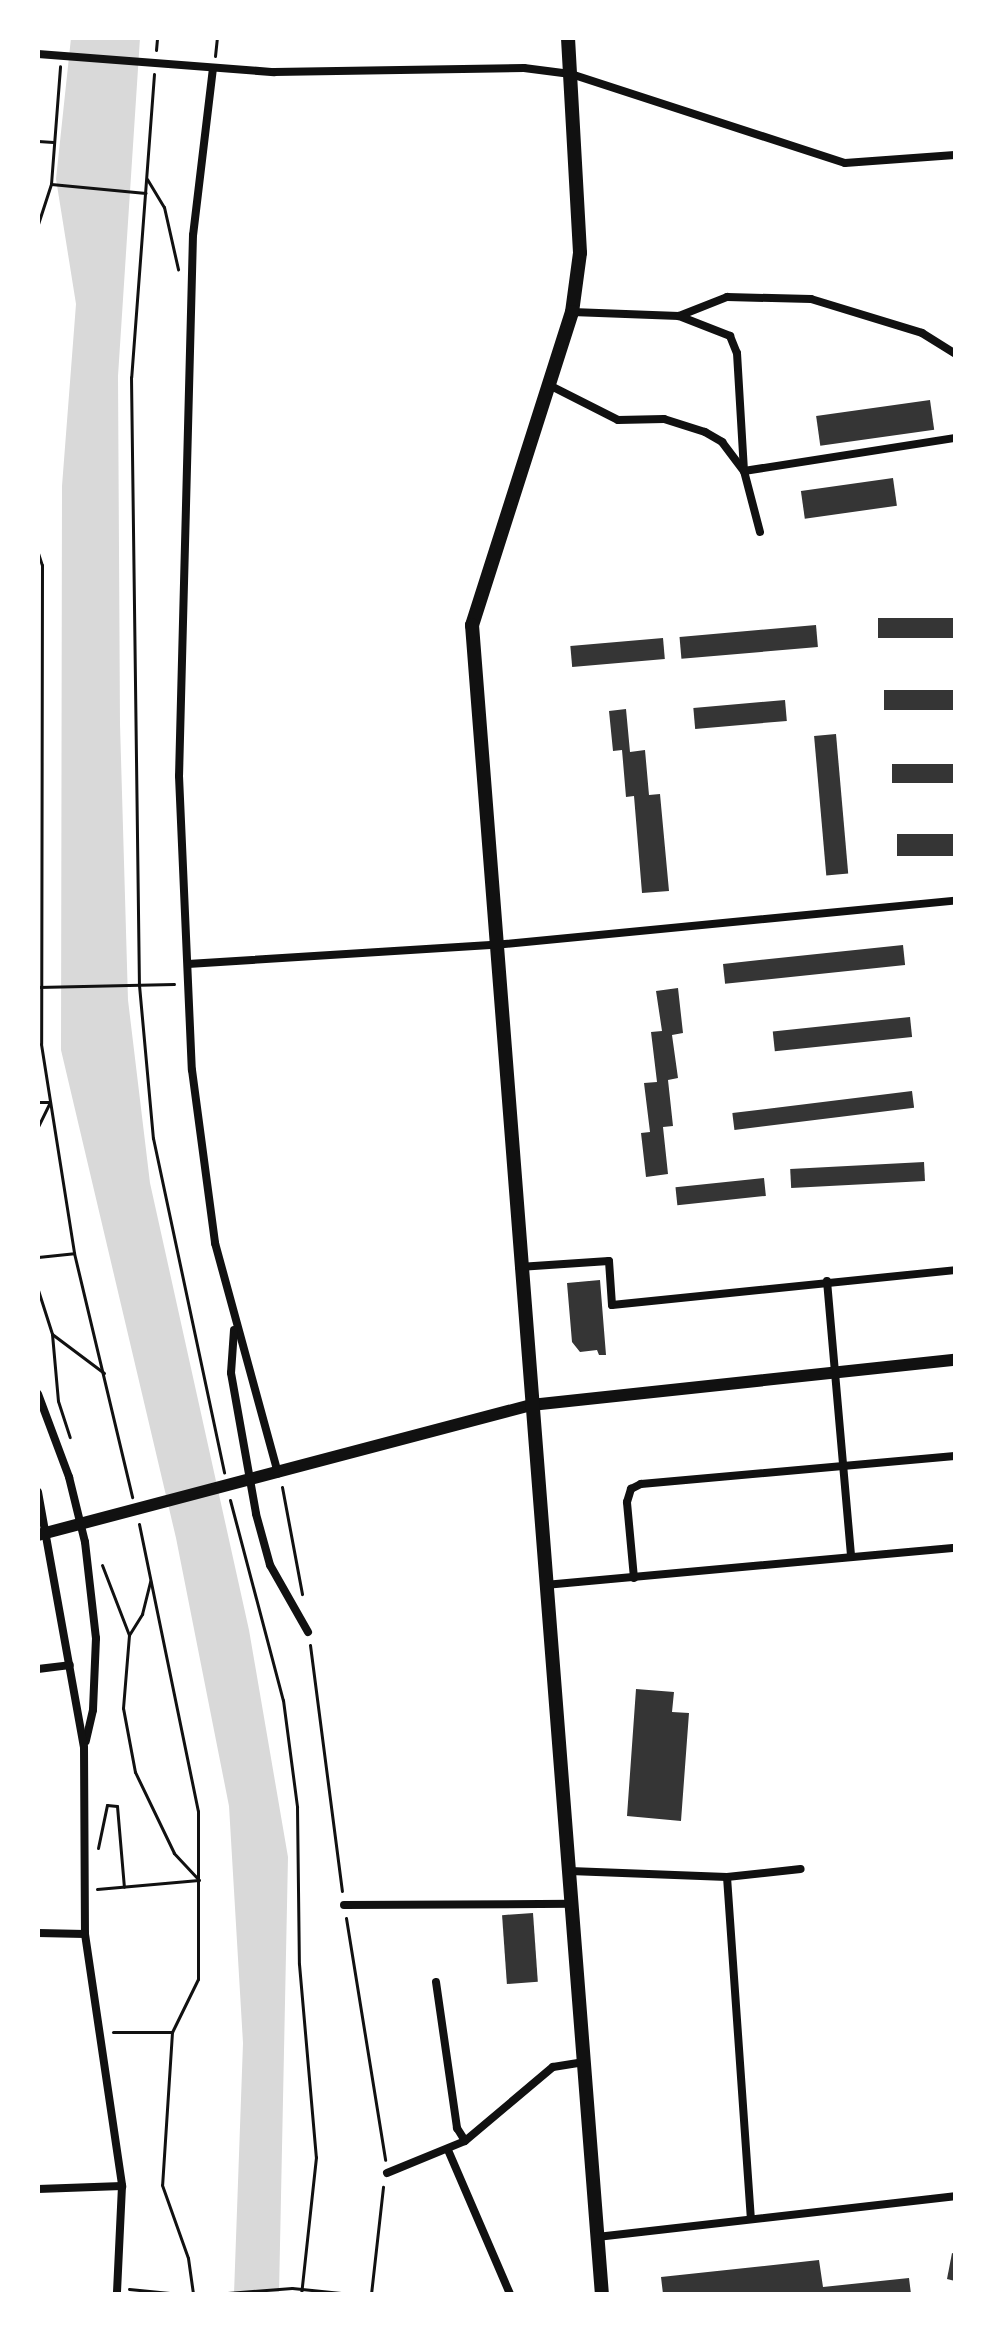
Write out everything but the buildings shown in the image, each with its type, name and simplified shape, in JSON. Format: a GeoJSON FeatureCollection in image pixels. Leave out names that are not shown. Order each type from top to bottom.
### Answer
{"type":"FeatureCollection","features":[{"type":"Feature","properties":{"kind":"main road"},"geometry":{"type":"LineString","coordinates":[[568,38],[580,253],[572,312],[551,386],[472,625],[519,1267],[602,2294]]}},
{"type":"Feature","properties":{"kind":"main road"},"geometry":{"type":"LineString","coordinates":[[44,1535],[531,1405],[955,1360]]}},
{"type":"Feature","properties":{"kind":"street"},"geometry":{"type":"LineString","coordinates":[[38,54],[274,72],[524,68],[571,74],[845,163],[955,155]]}},
{"type":"Feature","properties":{"kind":"street"},"geometry":{"type":"LineString","coordinates":[[213,68],[193,235],[179,776],[200,1153],[234,1325],[274,1475]]}},
{"type":"Feature","properties":{"kind":"street"},"geometry":{"type":"LineString","coordinates":[[679,316],[727,297],[811,299],[922,333],[954,351]]}},
{"type":"Feature","properties":{"kind":"street"},"geometry":{"type":"LineString","coordinates":[[572,312],[679,316],[730,336],[737,353],[744,471],[760,532]]}},
{"type":"Feature","properties":{"kind":"street"},"geometry":{"type":"LineString","coordinates":[[551,386],[618,420],[664,419],[705,432],[722,442],[744,471]]}},
{"type":"Feature","properties":{"kind":"street"},"geometry":{"type":"LineString","coordinates":[[744,471],[955,438]]}},
{"type":"Feature","properties":{"kind":"street"},"geometry":{"type":"LineString","coordinates":[[188,964],[494,945],[955,901]]}},
{"type":"Feature","properties":{"kind":"street"},"geometry":{"type":"LineString","coordinates":[[519,1267],[609,1261],[612,1305],[955,1270]]}},
{"type":"Feature","properties":{"kind":"street"},"geometry":{"type":"LineString","coordinates":[[827,1281],[851,1556]]}},
{"type":"Feature","properties":{"kind":"street"},"geometry":{"type":"LineString","coordinates":[[234,1325],[231,1373],[256,1514],[270,1565],[308,1632]]}},
{"type":"Feature","properties":{"kind":"street"},"geometry":{"type":"LineString","coordinates":[[38,1394],[69,1477],[85,1542],[96,1638],[93,1710],[84,1747]]}},
{"type":"Feature","properties":{"kind":"street"},"geometry":{"type":"LineString","coordinates":[[634,1578],[627,1502],[631,1489],[641,1484],[955,1456]]}},
{"type":"Feature","properties":{"kind":"street"},"geometry":{"type":"LineString","coordinates":[[38,1492],[84,1747],[82,1847],[85,1934],[122,2186],[117,2291]]}},
{"type":"Feature","properties":{"kind":"street"},"geometry":{"type":"LineString","coordinates":[[545,1585],[955,1548]]}},
{"type":"Feature","properties":{"kind":"street"},"geometry":{"type":"LineString","coordinates":[[38,1669],[70,1665]]}},
{"type":"Feature","properties":{"kind":"street"},"geometry":{"type":"LineString","coordinates":[[570,1871],[727,1877],[801,1869]]}},
{"type":"Feature","properties":{"kind":"street"},"geometry":{"type":"LineString","coordinates":[[727,1877],[751,2216]]}},
{"type":"Feature","properties":{"kind":"street"},"geometry":{"type":"LineString","coordinates":[[344,1905],[572,1904]]}},
{"type":"Feature","properties":{"kind":"street"},"geometry":{"type":"LineString","coordinates":[[38,1933],[85,1934]]}},
{"type":"Feature","properties":{"kind":"street"},"geometry":{"type":"LineString","coordinates":[[436,1982],[457,2128],[465,2141]]}},
{"type":"Feature","properties":{"kind":"street"},"geometry":{"type":"LineString","coordinates":[[387,2173],[465,2141],[553,2067],[583,2062]]}},
{"type":"Feature","properties":{"kind":"street"},"geometry":{"type":"LineString","coordinates":[[448,2150],[510,2294]]}},
{"type":"Feature","properties":{"kind":"street"},"geometry":{"type":"LineString","coordinates":[[38,2189],[122,2186]]}},
{"type":"Feature","properties":{"kind":"street"},"geometry":{"type":"LineString","coordinates":[[597,2237],[751,2216],[955,2196]]}},
{"type":"Feature","properties":{"kind":"path"},"geometry":{"type":"LineString","coordinates":[[38,224],[51,184],[61,53]]}},
{"type":"Feature","properties":{"kind":"path"},"geometry":{"type":"LineString","coordinates":[[38,141],[53,142]]}},
{"type":"Feature","properties":{"kind":"path"},"geometry":{"type":"LineString","coordinates":[[147,179],[164,207],[182,284],[192,290]]}},
{"type":"Feature","properties":{"kind":"path"},"geometry":{"type":"LineString","coordinates":[[51,184],[146,193]]}},
{"type":"Feature","properties":{"kind":"path"},"geometry":{"type":"LineString","coordinates":[[38,553],[40,987],[50,1102],[74,1253],[133,1500]]}},
{"type":"Feature","properties":{"kind":"path"},"geometry":{"type":"LineString","coordinates":[[40,987],[175,984]]}},
{"type":"Feature","properties":{"kind":"path"},"geometry":{"type":"LineString","coordinates":[[38,1102],[50,1102]]}},
{"type":"Feature","properties":{"kind":"path"},"geometry":{"type":"LineString","coordinates":[[38,1127],[50,1102]]}},
{"type":"Feature","properties":{"kind":"path"},"geometry":{"type":"LineString","coordinates":[[38,1257],[74,1253]]}},
{"type":"Feature","properties":{"kind":"path"},"geometry":{"type":"LineString","coordinates":[[38,1290],[52,1334],[58,1401],[72,1445]]}},
{"type":"Feature","properties":{"kind":"path"},"geometry":{"type":"LineString","coordinates":[[52,1334],[104,1373]]}},
{"type":"Feature","properties":{"kind":"path"},"geometry":{"type":"LineString","coordinates":[[274,1475],[304,1604]]}},
{"type":"Feature","properties":{"kind":"path"},"geometry":{"type":"LineString","coordinates":[[136,1514],[185,1728],[198,1811],[198,1979],[172,2032],[162,2185],[188,2258],[193,2294]]}},
{"type":"Feature","properties":{"kind":"path"},"geometry":{"type":"LineString","coordinates":[[97,1552],[129,1635],[123,1708],[135,1772],[174,1853],[199,1880]]}},
{"type":"Feature","properties":{"kind":"path"},"geometry":{"type":"LineString","coordinates":[[129,1635],[142,1614],[151,1577]]}},
{"type":"Feature","properties":{"kind":"path"},"geometry":{"type":"LineString","coordinates":[[308,1632],[344,1905],[387,2173],[371,2294]]}},
{"type":"Feature","properties":{"kind":"path"},"geometry":{"type":"LineString","coordinates":[[82,1847],[100,1848],[107,1805],[117,1806],[124,1887]]}},
{"type":"Feature","properties":{"kind":"path"},"geometry":{"type":"LineString","coordinates":[[84,1890],[199,1880]]}},
{"type":"Feature","properties":{"kind":"path"},"geometry":{"type":"LineString","coordinates":[[97,2032],[172,2032]]}},
{"type":"Feature","properties":{"kind":"path"},"geometry":{"type":"LineString","coordinates":[[300,2291],[316,2188],[316,2157]]}},
{"type":"Feature","properties":{"kind":"path"},"geometry":{"type":"LineString","coordinates":[[215,2294],[285,2289],[351,2294]]}},
{"type":"Feature","properties":{"kind":"path"},"geometry":{"type":"LineString","coordinates":[[117,2291],[180,2294]]}},
{"type":"Feature","properties":{"kind":"shaded area"},"geometry":{"type":"Polygon","coordinates":[[[71,38],[140,38],[118,376],[120,724],[128,1000],[150,1183],[249,1630],[288,1857],[279,2294],[234,2294],[243,2043],[229,1806],[176,1538],[61,1050],[62,486],[76,304],[56,179],[71,38]]]}}]}
